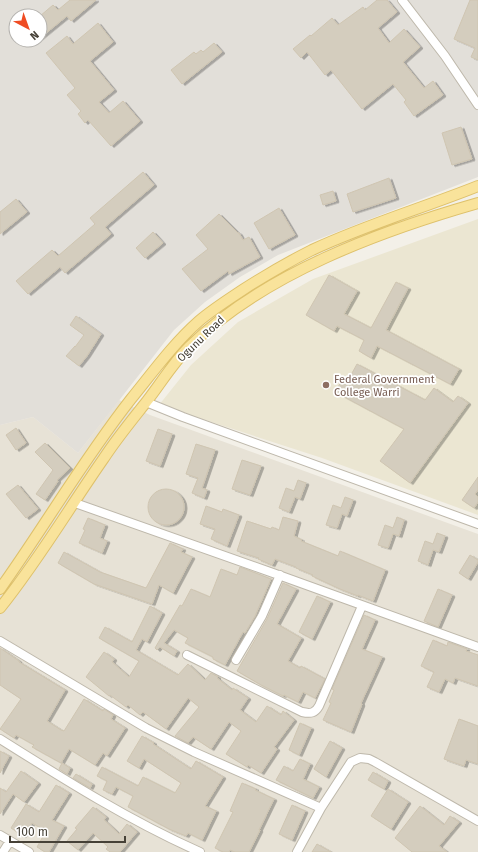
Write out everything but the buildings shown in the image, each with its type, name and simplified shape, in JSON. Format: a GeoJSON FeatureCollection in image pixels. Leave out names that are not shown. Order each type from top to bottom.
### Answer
{"type":"FeatureCollection","features":[{"type":"Feature","properties":{"kind":"main road","name":"Ogunu Road"},"geometry":{"type":"LineString","coordinates":[[0,589],[93,450],[126,405],[154,369],[199,321],[277,268],[312,250],[342,237],[478,186]]}},
{"type":"Feature","properties":{"kind":"main road","name":"Ogunu Road"},"geometry":{"type":"LineString","coordinates":[[0,608],[75,503],[104,458],[146,402],[188,348],[224,317],[257,294],[314,263],[398,228],[478,203]]}},
{"type":"Feature","properties":{"kind":"street"},"geometry":{"type":"LineString","coordinates":[[402,0],[478,105]]}},
{"type":"Feature","properties":{"kind":"street"},"geometry":{"type":"LineString","coordinates":[[146,402],[191,420],[478,524]]}},
{"type":"Feature","properties":{"kind":"street"},"geometry":{"type":"LineString","coordinates":[[75,503],[478,647]]}},
{"type":"Feature","properties":{"kind":"street"},"geometry":{"type":"LineString","coordinates":[[236,660],[262,616],[280,575]]}},
{"type":"Feature","properties":{"kind":"street"},"geometry":{"type":"LineString","coordinates":[[187,655],[302,712],[310,714],[316,712],[319,706],[362,606]]}},
{"type":"Feature","properties":{"kind":"street"},"geometry":{"type":"LineString","coordinates":[[0,641],[146,728],[194,752],[320,808]]}},
{"type":"Feature","properties":{"kind":"street"},"geometry":{"type":"LineString","coordinates":[[0,739],[71,784],[172,839],[200,852]]}},
{"type":"Feature","properties":{"kind":"street"},"geometry":{"type":"LineString","coordinates":[[296,852],[320,808],[351,762],[360,758],[369,759],[376,762],[478,821]]}},
{"type":"Feature","properties":{"kind":"street"},"geometry":{"type":"LineString","coordinates":[[0,835],[29,852]]}},
{"type":"Feature","properties":{"kind":"street"},"geometry":{"type":"LineString","coordinates":[[3,852],[10,841]]}},
{"type":"Feature","properties":{"kind":"shaded area"},"geometry":{"type":"Polygon","coordinates":[[[0,0],[478,0],[478,177],[278,255],[240,277],[205,302],[174,330],[78,453],[33,417],[0,425],[0,0]]]}},
{"type":"Feature","properties":{"kind":"shaded area","name":"Federal Government College Warri"},"geometry":{"type":"Polygon","coordinates":[[[478,219],[478,515],[322,458],[159,405],[191,365],[238,322],[313,279],[478,219]]]}},
{"type":"Feature","properties":{"kind":"shaded area"},"geometry":{"type":"Polygon","coordinates":[[[119,400],[150,415],[478,534],[478,852],[0,852],[0,425],[33,417],[78,453],[119,400]]]}},
{"type":"Feature","properties":{"kind":"place","name":"Federal Government College Warri"},"geometry":{"type":"Point","coordinates":[326,385]}}]}
